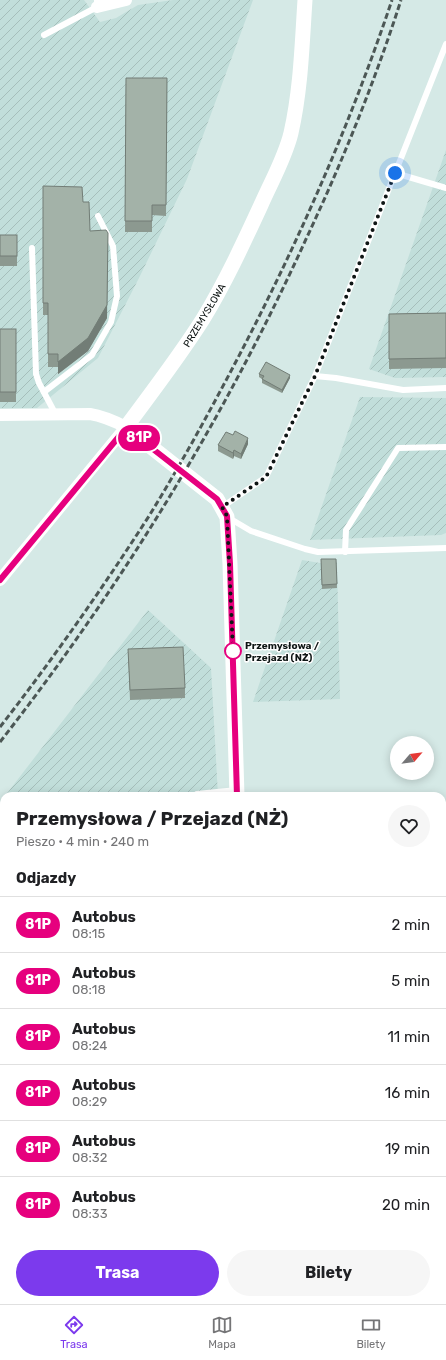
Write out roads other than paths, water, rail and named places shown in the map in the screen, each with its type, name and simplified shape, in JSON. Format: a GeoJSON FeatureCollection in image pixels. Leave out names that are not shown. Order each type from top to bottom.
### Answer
{"type":"FeatureCollection","features":[{"type":"Feature","properties":{"kind":"street"},"geometry":{"type":"LineString","coordinates":[[97,3],[126,0]]}},
{"type":"Feature","properties":{"kind":"street","name":"PRZEMYSŁOWA"},"geometry":{"type":"LineString","coordinates":[[0,580],[126,428],[179,356],[204,318],[224,280],[253,222],[282,158],[291,134],[299,83],[304,0]]}},
{"type":"Feature","properties":{"kind":"street"},"geometry":{"type":"LineString","coordinates":[[0,415],[90,414],[111,419],[126,428],[217,499],[225,512],[230,564],[237,792]]}},
{"type":"Feature","properties":{"kind":"lane"},"geometry":{"type":"LineString","coordinates":[[44,35],[97,3]]}},
{"type":"Feature","properties":{"kind":"lane"},"geometry":{"type":"LineString","coordinates":[[446,44],[315,376],[266,477],[225,512],[252,531],[318,552],[446,548]]}},
{"type":"Feature","properties":{"kind":"lane"},"geometry":{"type":"LineString","coordinates":[[395,173],[446,188]]}},
{"type":"Feature","properties":{"kind":"lane"},"geometry":{"type":"LineString","coordinates":[[44,392],[92,355],[111,322],[117,296],[113,246],[98,216]]}},
{"type":"Feature","properties":{"kind":"lane"},"geometry":{"type":"LineString","coordinates":[[32,248],[36,374],[56,415]]}},
{"type":"Feature","properties":{"kind":"lane"},"geometry":{"type":"LineString","coordinates":[[315,376],[336,378],[403,390],[446,388]]}},
{"type":"Feature","properties":{"kind":"lane"},"geometry":{"type":"LineString","coordinates":[[345,552],[346,530],[398,448],[446,447]]}},
{"type":"Feature","properties":{"kind":"railway"},"geometry":{"type":"LineString","coordinates":[[0,727],[58,650],[149,516],[221,389],[277,281],[319,189],[358,95],[392,0]]}},
{"type":"Feature","properties":{"kind":"railway"},"geometry":{"type":"LineString","coordinates":[[0,742],[88,623],[129,561],[206,435],[242,370],[307,237],[333,179],[358,120],[401,0]]}},
{"type":"Feature","properties":{"kind":"place","name":"Przemysłowa / Przejazd (NŻ)"},"geometry":{"type":"Point","coordinates":[233,651]}}]}
